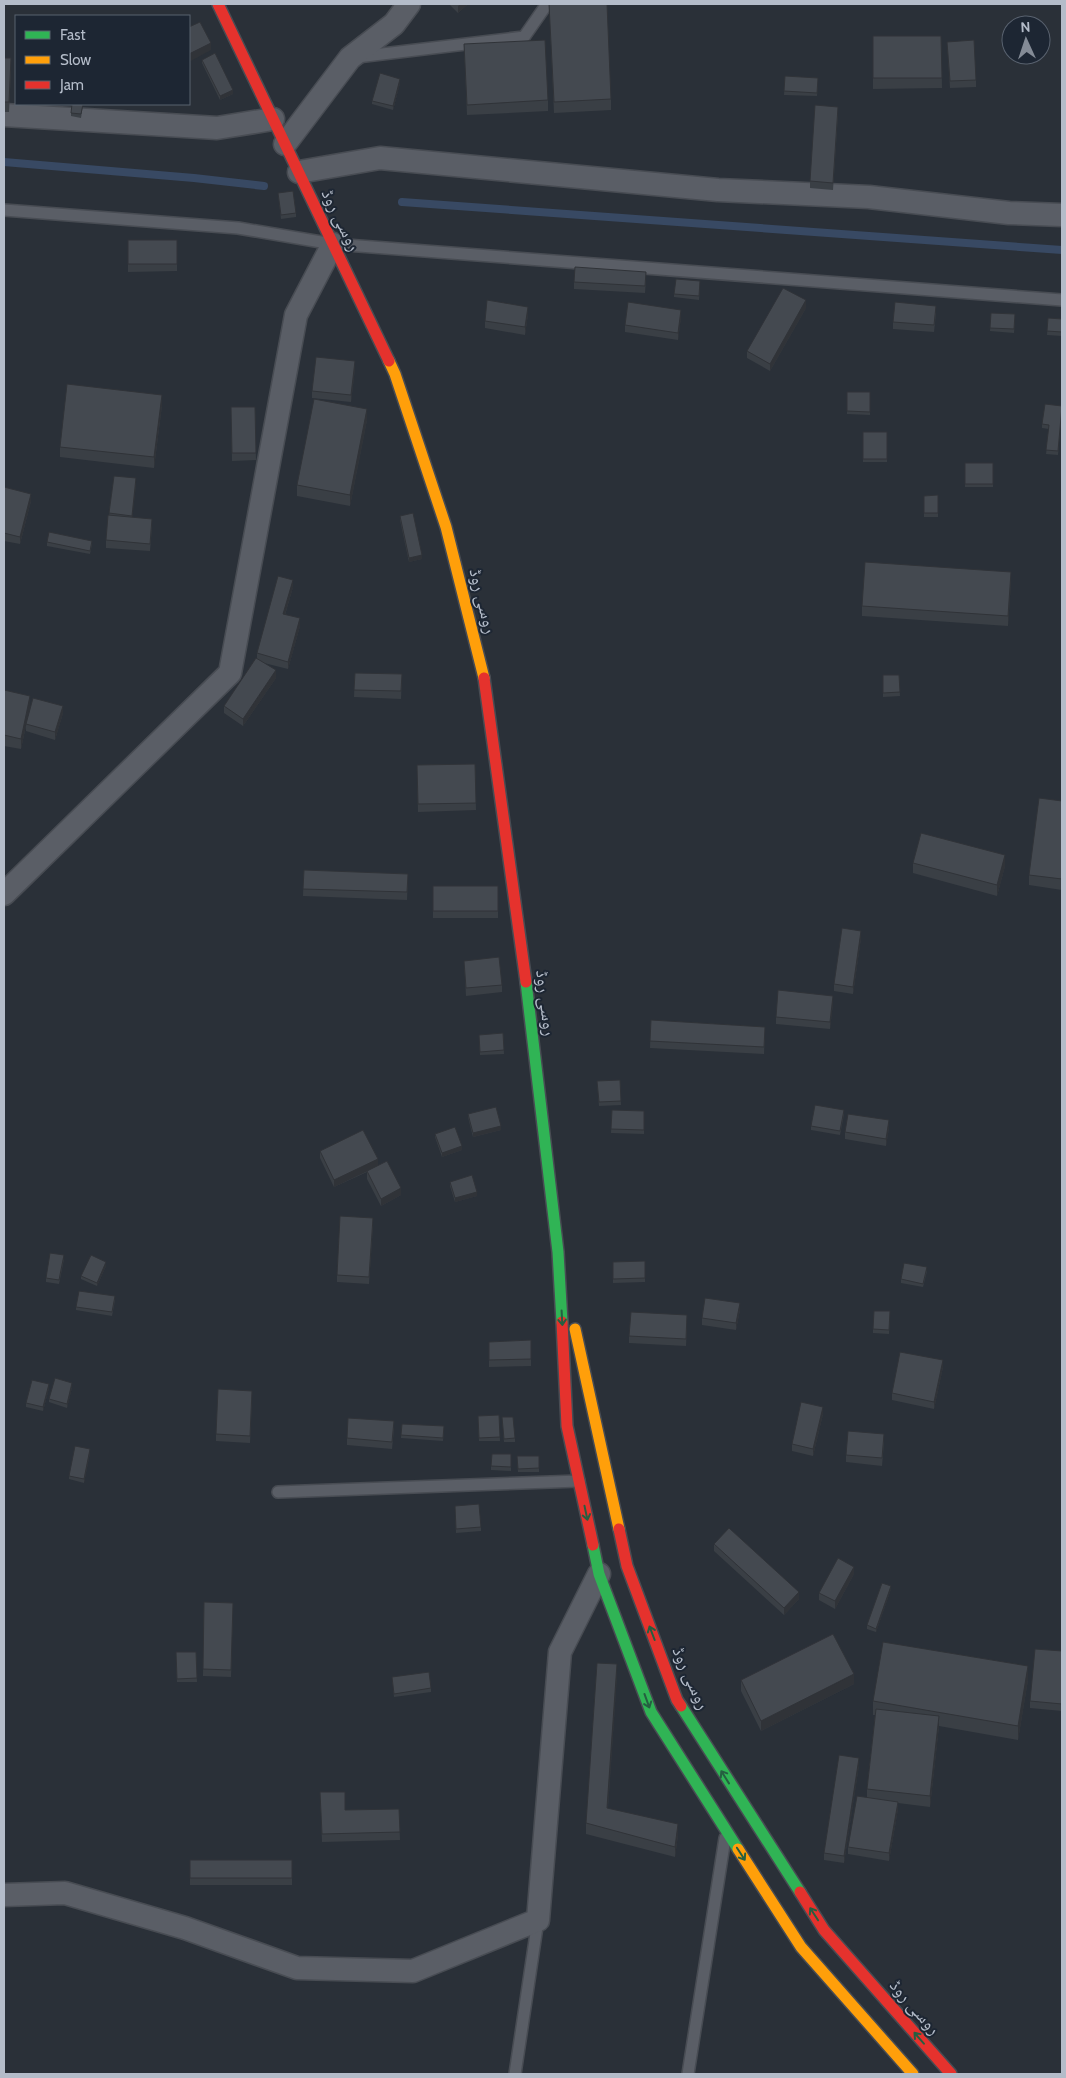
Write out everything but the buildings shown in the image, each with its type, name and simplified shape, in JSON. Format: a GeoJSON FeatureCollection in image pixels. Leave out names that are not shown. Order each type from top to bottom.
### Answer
{"type":"FeatureCollection","features":[{"type":"Feature","properties":{"kind":"main road","name":"روسی روڈ"},"geometry":{"type":"LineString","coordinates":[[218,4],[395,374],[446,527],[484,676],[532,1031],[558,1252],[567,1426],[600,1574],[651,1712],[801,1947],[913,2074]]}},
{"type":"Feature","properties":{"kind":"main road","name":"روسی روڈ"},"geometry":{"type":"LineString","coordinates":[[558,1252],[627,1566],[677,1700],[824,1930],[951,2074]]}},
{"type":"Feature","properties":{"kind":"street"},"geometry":{"type":"LineString","coordinates":[[285,144],[350,58],[394,24],[409,4]]}},
{"type":"Feature","properties":{"kind":"street"},"geometry":{"type":"LineString","coordinates":[[4,115],[217,128],[273,119]]}},
{"type":"Feature","properties":{"kind":"street"},"geometry":{"type":"LineString","coordinates":[[299,172],[380,158],[718,190],[869,197],[1009,213],[1062,215]]}},
{"type":"Feature","properties":{"kind":"street"},"geometry":{"type":"LineString","coordinates":[[4,894],[230,673],[296,315],[333,244]]}},
{"type":"Feature","properties":{"kind":"street"},"geometry":{"type":"LineString","coordinates":[[4,1895],[65,1894],[185,1928],[297,1968],[413,1971],[538,1920],[560,1652],[600,1574]]}},
{"type":"Feature","properties":{"kind":"lane"},"geometry":{"type":"LineString","coordinates":[[350,58],[524,37],[547,4]]}},
{"type":"Feature","properties":{"kind":"lane"},"geometry":{"type":"LineString","coordinates":[[4,210],[238,228],[333,244],[1062,300]]}},
{"type":"Feature","properties":{"kind":"lane"},"geometry":{"type":"LineString","coordinates":[[278,1492],[579,1481]]}},
{"type":"Feature","properties":{"kind":"lane"},"geometry":{"type":"LineString","coordinates":[[688,2074],[726,1831]]}},
{"type":"Feature","properties":{"kind":"lane"},"geometry":{"type":"LineString","coordinates":[[515,2074],[538,1920]]}},
{"type":"Feature","properties":{"kind":"waterway"},"geometry":{"type":"LineString","coordinates":[[4,162],[194,178],[264,186]]}},
{"type":"Feature","properties":{"kind":"waterway"},"geometry":{"type":"LineString","coordinates":[[402,202],[1062,250]]}},
{"type":"Feature","properties":{"kind":"traffic: fast"},"geometry":{"type":"LineString","coordinates":[[526,982],[558,1252],[562,1322]]}},
{"type":"Feature","properties":{"kind":"traffic: fast"},"geometry":{"type":"LineString","coordinates":[[593,1545],[599,1574],[651,1712],[738,1849]]}},
{"type":"Feature","properties":{"kind":"traffic: fast"},"geometry":{"type":"LineString","coordinates":[[681,1706],[800,1892]]}},
{"type":"Feature","properties":{"kind":"traffic: slow"},"geometry":{"type":"LineString","coordinates":[[389,361],[446,527],[484,678]]}},
{"type":"Feature","properties":{"kind":"traffic: slow"},"geometry":{"type":"LineString","coordinates":[[575,1329],[619,1529]]}},
{"type":"Feature","properties":{"kind":"traffic: slow"},"geometry":{"type":"LineString","coordinates":[[738,1849],[801,1947],[913,2074]]}},
{"type":"Feature","properties":{"kind":"traffic: jam"},"geometry":{"type":"LineString","coordinates":[[218,4],[389,361]]}},
{"type":"Feature","properties":{"kind":"traffic: jam"},"geometry":{"type":"LineString","coordinates":[[484,678],[526,982]]}},
{"type":"Feature","properties":{"kind":"traffic: jam"},"geometry":{"type":"LineString","coordinates":[[562,1322],[567,1426],[593,1545]]}},
{"type":"Feature","properties":{"kind":"traffic: jam"},"geometry":{"type":"LineString","coordinates":[[619,1529],[627,1566],[677,1700],[681,1706]]}},
{"type":"Feature","properties":{"kind":"traffic: jam"},"geometry":{"type":"LineString","coordinates":[[800,1892],[824,1930],[951,2074]]}}]}
